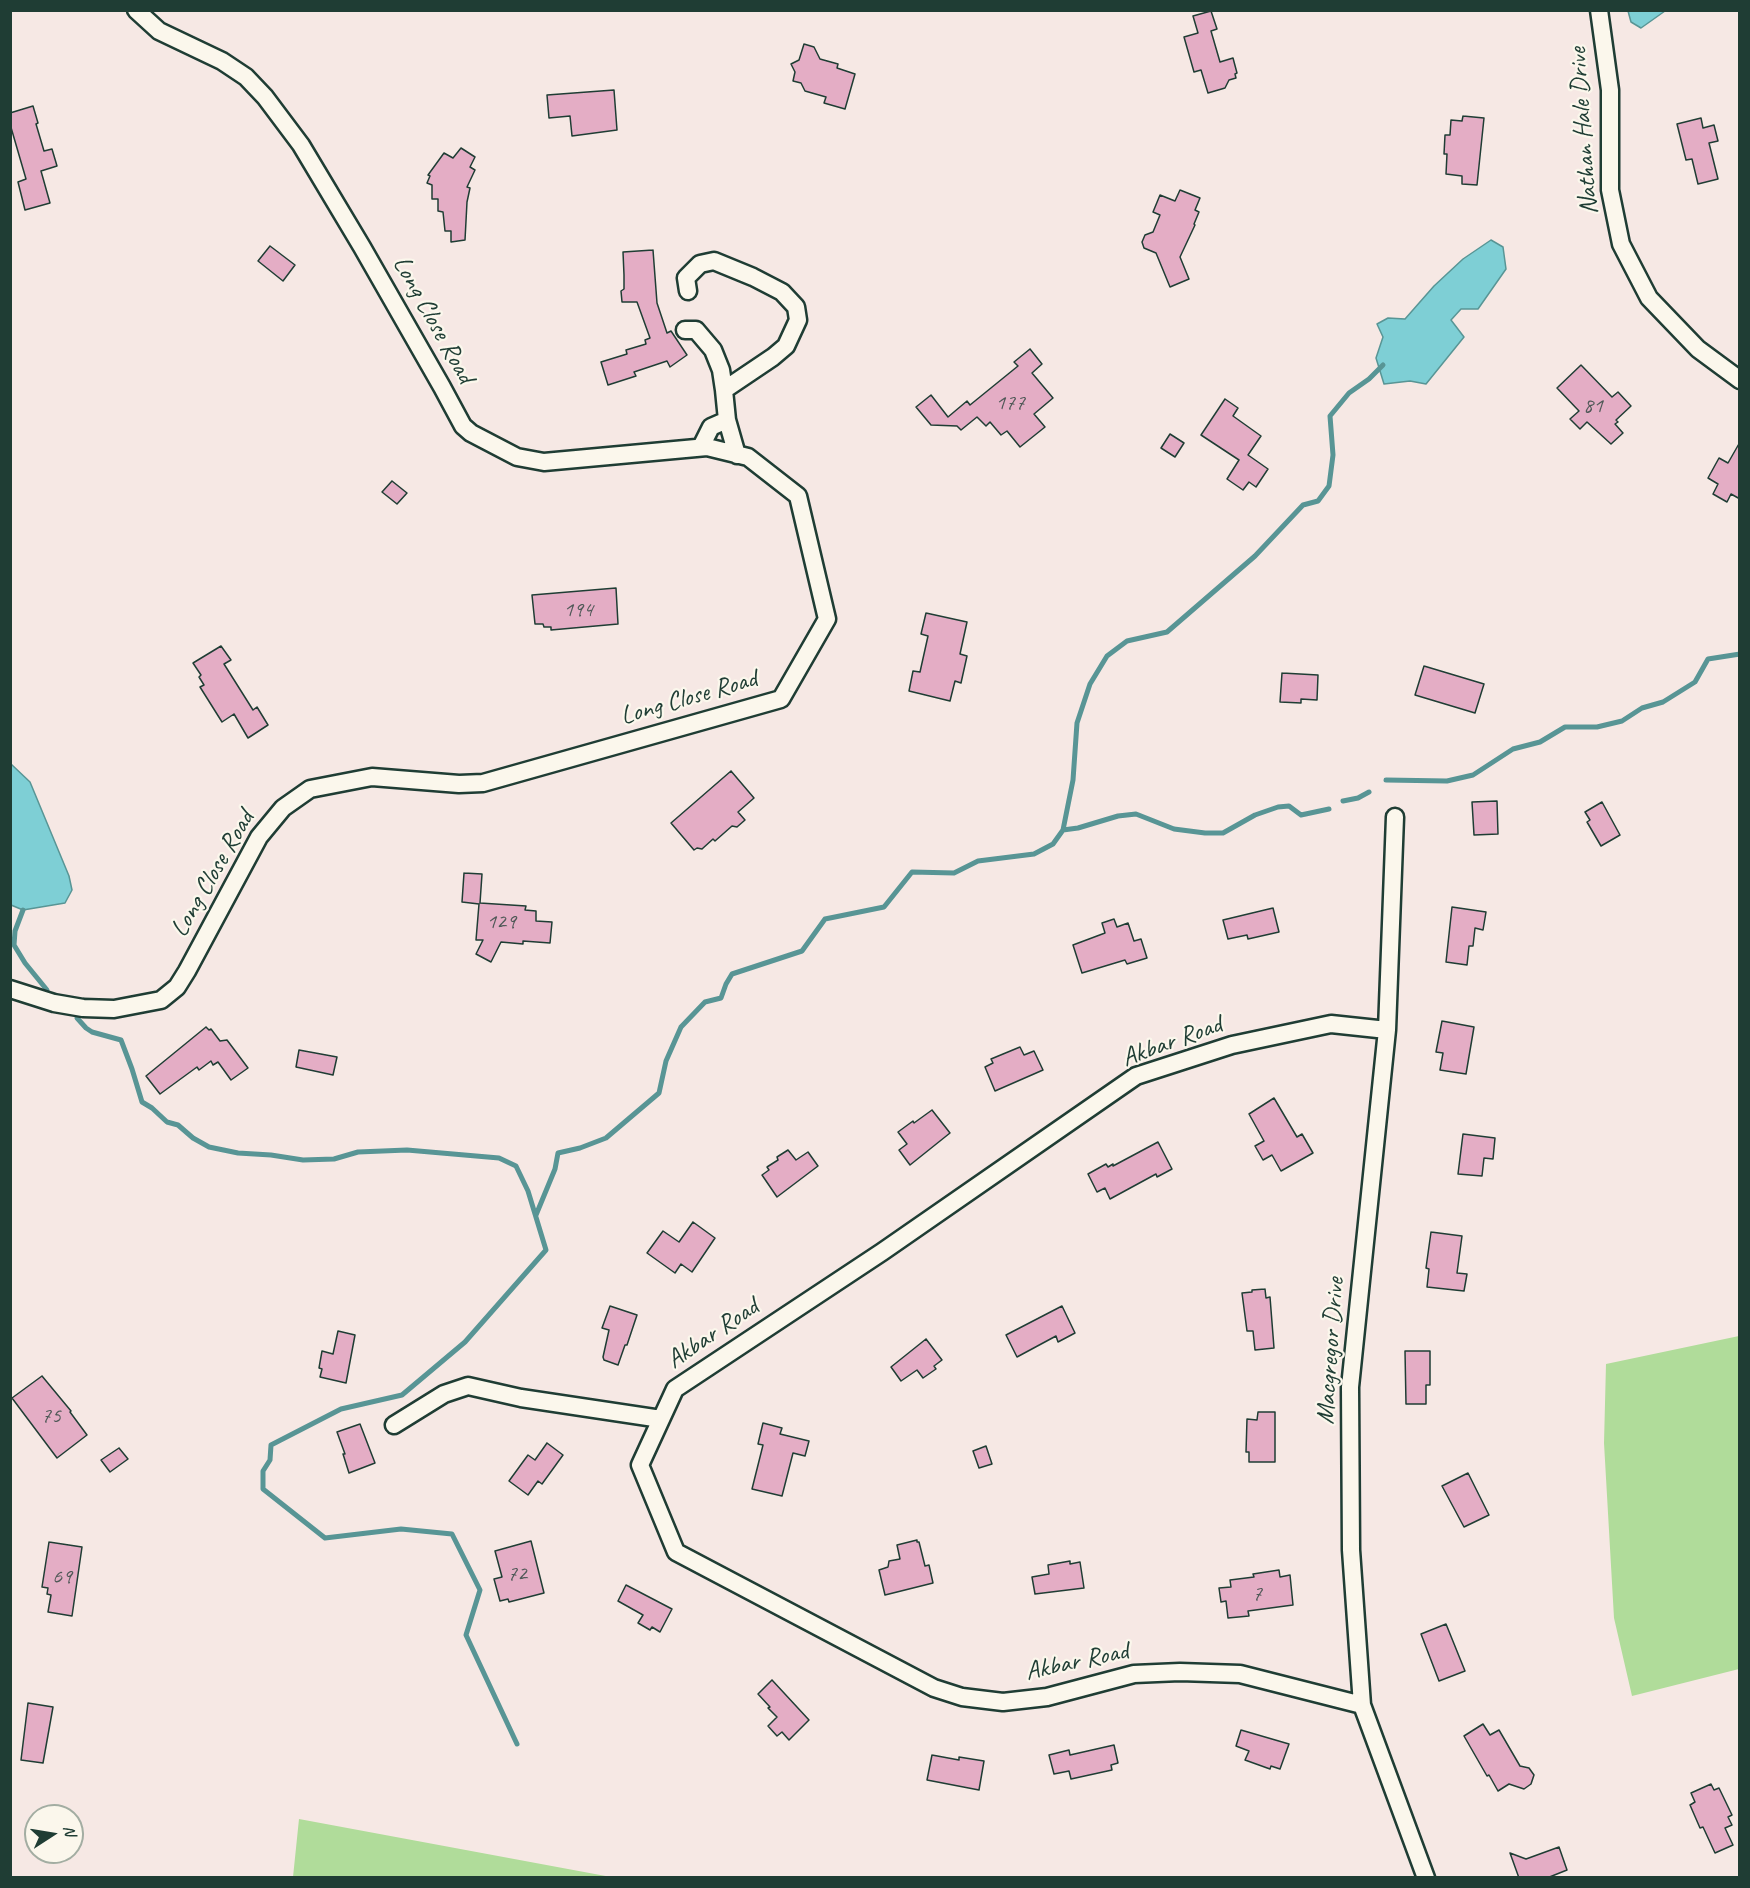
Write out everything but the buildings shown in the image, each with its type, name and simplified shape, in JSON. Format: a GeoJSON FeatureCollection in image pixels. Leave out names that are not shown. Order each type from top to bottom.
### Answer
{"type":"FeatureCollection","features":[{"type":"Feature","properties":{"kind":"street","name":"Long Close Road"},"geometry":{"type":"LineString","coordinates":[[10,989],[54,1003],[83,1008],[114,1009],[161,1000],[177,987],[187,971],[259,837],[283,808],[310,789],[372,777],[459,784],[483,783],[781,699],[827,619],[798,496],[748,458],[701,447],[544,462],[517,457],[471,433],[463,426],[362,247],[301,145],[265,97],[246,77],[222,61],[159,31],[136,10]]}},
{"type":"Feature","properties":{"kind":"street","name":"Nathan Hale Drive"},"geometry":{"type":"LineString","coordinates":[[1599,10],[1610,90],[1610,190],[1621,244],[1649,298],[1698,349],[1740,380]]}},
{"type":"Feature","properties":{"kind":"street"},"geometry":{"type":"LineString","coordinates":[[688,291],[686,278],[700,264],[714,261],[782,292],[796,307],[798,320],[786,346],[724,390]]}},
{"type":"Feature","properties":{"kind":"street"},"geometry":{"type":"LineString","coordinates":[[685,330],[696,330],[713,350],[721,370],[727,420],[737,455]]}},
{"type":"Feature","properties":{"kind":"street"},"geometry":{"type":"LineString","coordinates":[[701,447],[711,427],[727,420]]}},
{"type":"Feature","properties":{"kind":"street","name":"Macgregor Drive"},"geometry":{"type":"LineString","coordinates":[[1395,817],[1387,1030],[1350,1387],[1351,1550],[1362,1705],[1426,1878]]}},
{"type":"Feature","properties":{"kind":"street","name":"Akbar Road"},"geometry":{"type":"LineString","coordinates":[[1362,1705],[1240,1674],[1180,1672],[1134,1674],[1047,1697],[1003,1702],[962,1696],[934,1688],[676,1552],[640,1465],[675,1389],[882,1252],[1136,1077],[1233,1045],[1331,1023],[1387,1030]]}},
{"type":"Feature","properties":{"kind":"street"},"geometry":{"type":"LineString","coordinates":[[394,1425],[444,1394],[468,1386],[533,1400],[661,1419]]}},
{"type":"Feature","properties":{"kind":"green space"},"geometry":{"type":"Polygon","coordinates":[[[1739,1336],[1739,1669],[1632,1696],[1614,1618],[1604,1443],[1606,1364],[1739,1336]]]}},
{"type":"Feature","properties":{"kind":"green space"},"geometry":{"type":"Polygon","coordinates":[[[299,1819],[611,1877],[293,1877],[299,1819]]]}},
{"type":"Feature","properties":{"kind":"water"},"geometry":{"type":"Polygon","coordinates":[[[1628,10],[1665,11],[1641,28],[1631,22],[1628,10]]]}},
{"type":"Feature","properties":{"kind":"water"},"geometry":{"type":"Polygon","coordinates":[[[1491,240],[1503,247],[1506,269],[1478,309],[1461,309],[1451,320],[1464,337],[1426,384],[1410,381],[1384,384],[1376,358],[1383,337],[1377,324],[1388,318],[1405,319],[1434,286],[1463,259],[1491,240]]]}},
{"type":"Feature","properties":{"kind":"water"},"geometry":{"type":"Polygon","coordinates":[[[11,764],[30,782],[69,876],[72,890],[65,903],[23,910],[11,905],[11,764]]]}},
{"type":"Feature","properties":{"kind":"waterway"},"geometry":{"type":"LineString","coordinates":[[536,1215],[555,1169],[558,1153],[606,1138],[659,1093],[666,1061],[681,1027],[705,1002],[721,998],[732,974],[802,951],[825,919],[884,907],[912,872],[954,873],[978,861],[1034,854],[1053,844],[1063,830],[1073,780],[1077,723],[1090,684],[1107,656],[1127,641],[1167,632],[1255,556],[1303,505],[1318,501],[1329,486],[1333,455],[1330,416],[1349,393],[1369,379],[1383,365]]}},
{"type":"Feature","properties":{"kind":"waterway"},"geometry":{"type":"LineString","coordinates":[[1386,780],[1447,781],[1473,775],[1513,749],[1540,742],[1565,727],[1597,727],[1622,721],[1642,708],[1663,702],[1695,682],[1708,659],[1740,654]]}},
{"type":"Feature","properties":{"kind":"waterway"},"geometry":{"type":"LineString","coordinates":[[1343,801],[1358,798],[1369,792]]}},
{"type":"Feature","properties":{"kind":"waterway"},"geometry":{"type":"LineString","coordinates":[[1063,830],[1118,816],[1136,814],[1174,829],[1223,833],[1255,815],[1278,807],[1289,806],[1301,815],[1329,809]]}},
{"type":"Feature","properties":{"kind":"waterway"},"geometry":{"type":"LineString","coordinates":[[23,910],[15,931],[14,945],[47,990]]}},
{"type":"Feature","properties":{"kind":"waterway"},"geometry":{"type":"LineString","coordinates":[[77,1018],[92,1032],[121,1040],[142,1102],[167,1122],[178,1125],[193,1138],[209,1147],[238,1153],[303,1160],[334,1159],[358,1152],[407,1150],[499,1158],[516,1166],[528,1191],[546,1250],[465,1342],[402,1395],[341,1409],[271,1445],[270,1460],[263,1471],[263,1489],[325,1538],[401,1529],[452,1534],[480,1590],[466,1635],[517,1744]]}}]}
